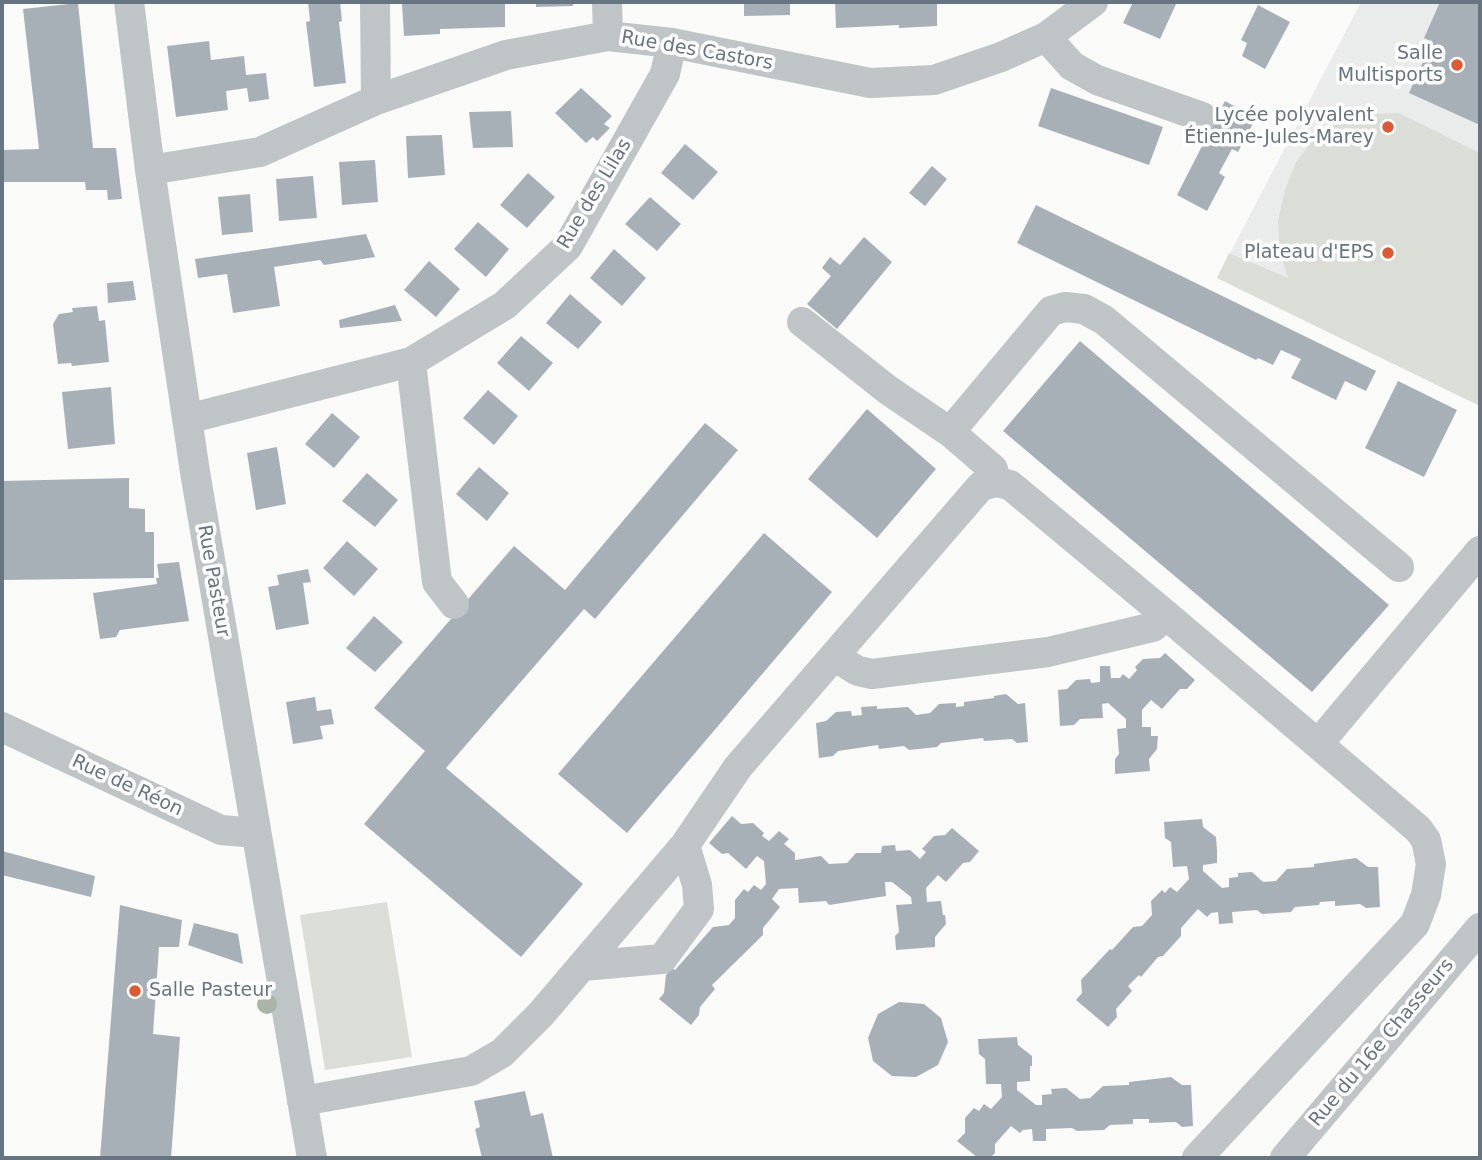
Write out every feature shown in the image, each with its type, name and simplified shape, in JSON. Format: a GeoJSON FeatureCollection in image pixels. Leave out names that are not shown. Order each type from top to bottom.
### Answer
{"type":"FeatureCollection","features":[{"type":"Feature","properties":{"kind":"street","name":"Rue Pasteur"},"geometry":{"type":"LineString","coordinates":[[129,2],[150,170],[187,419],[302,1101],[303,1157]]}},
{"type":"Feature","properties":{"kind":"street"},"geometry":{"type":"LineString","coordinates":[[375,2],[376,100]]}},
{"type":"Feature","properties":{"kind":"street"},"geometry":{"type":"LineString","coordinates":[[607,2],[608,36]]}},
{"type":"Feature","properties":{"kind":"street","name":"Rue des Castors"},"geometry":{"type":"LineString","coordinates":[[150,170],[260,152],[376,100],[506,55],[608,36],[673,43],[870,83],[934,80],[1001,57],[1046,37],[1093,2]]}},
{"type":"Feature","properties":{"kind":"street"},"geometry":{"type":"LineString","coordinates":[[1046,37],[1072,66],[1097,80],[1202,117]]}},
{"type":"Feature","properties":{"kind":"street","name":"Rue des Lilas"},"geometry":{"type":"LineString","coordinates":[[187,419],[411,362],[505,305],[568,246],[665,74],[673,43]]}},
{"type":"Feature","properties":{"kind":"street"},"geometry":{"type":"LineString","coordinates":[[950,432],[1051,311],[1065,307],[1084,309],[1104,320],[1399,567]]}},
{"type":"Feature","properties":{"kind":"street"},"geometry":{"type":"LineString","coordinates":[[802,322],[888,390],[950,432],[993,469],[996,482]]}},
{"type":"Feature","properties":{"kind":"street"},"geometry":{"type":"LineString","coordinates":[[411,362],[437,582],[454,604]]}},
{"type":"Feature","properties":{"kind":"street"},"geometry":{"type":"LineString","coordinates":[[302,1101],[471,1071],[502,1053],[583,966],[685,845],[738,767],[981,486],[996,482],[1010,485],[1318,744],[1426,840],[1431,864],[1426,895],[1415,924],[1197,1158]]}},
{"type":"Feature","properties":{"kind":"street"},"geometry":{"type":"LineString","coordinates":[[1318,744],[1480,551]]}},
{"type":"Feature","properties":{"kind":"street"},"geometry":{"type":"LineString","coordinates":[[835,657],[858,671],[872,674],[1034,654],[1131,634],[1153,627],[1166,615]]}},
{"type":"Feature","properties":{"kind":"street","name":"Rue de Réon"},"geometry":{"type":"LineString","coordinates":[[2,727],[220,830],[256,833]]}},
{"type":"Feature","properties":{"kind":"street"},"geometry":{"type":"LineString","coordinates":[[583,966],[662,959],[699,909],[697,885],[685,845]]}},
{"type":"Feature","properties":{"kind":"street","name":"Rue du 16e Chasseurs"},"geometry":{"type":"LineString","coordinates":[[1284,1158],[1480,928]]}},
{"type":"Feature","properties":{"kind":"shaded area","name":"Lycée polyvalent Étienne-Jules-Marey"},"geometry":{"type":"Polygon","coordinates":[[[1361,2],[1480,2],[1480,406],[1217,278],[1361,2]]]}},
{"type":"Feature","properties":{"kind":"shaded area","name":"Plateau d'EPS"},"geometry":{"type":"Polygon","coordinates":[[[1399,113],[1480,153],[1480,406],[1217,278],[1229,253],[1288,278],[1280,252],[1278,221],[1285,190],[1296,162],[1312,141],[1336,124],[1367,114],[1399,113]]]}},
{"type":"Feature","properties":{"kind":"shaded area"},"geometry":{"type":"Polygon","coordinates":[[[387,902],[412,1057],[325,1070],[300,915],[387,902]]]}},
{"type":"Feature","properties":{"kind":"building"},"geometry":{"type":"Polygon","coordinates":[[[308,2],[340,2],[342,21],[339,22],[346,83],[314,87],[306,22],[310,21],[308,2]]]}},
{"type":"Feature","properties":{"kind":"building"},"geometry":{"type":"Polygon","coordinates":[[[505,2],[505,27],[440,29],[440,34],[404,36],[402,4],[505,2]]]}},
{"type":"Feature","properties":{"kind":"building"},"geometry":{"type":"Polygon","coordinates":[[[536,2],[573,2],[573,6],[536,7],[536,2]]]}},
{"type":"Feature","properties":{"kind":"building"},"geometry":{"type":"Polygon","coordinates":[[[744,2],[790,2],[790,15],[744,16],[744,2]]]}},
{"type":"Feature","properties":{"kind":"building"},"geometry":{"type":"Polygon","coordinates":[[[835,2],[937,2],[937,26],[836,28],[835,2]]]}},
{"type":"Feature","properties":{"kind":"building"},"geometry":{"type":"Polygon","coordinates":[[[1133,2],[1177,2],[1160,39],[1123,23],[1133,2]]]}},
{"type":"Feature","properties":{"kind":"building","name":"Salle Multisports"},"geometry":{"type":"Polygon","coordinates":[[[1440,2],[1480,2],[1480,125],[1409,93],[1432,42],[1424,38],[1440,2]]]}},
{"type":"Feature","properties":{"kind":"building"},"geometry":{"type":"Polygon","coordinates":[[[78,3],[93,148],[116,148],[122,199],[108,200],[107,190],[86,190],[85,182],[2,182],[2,150],[39,149],[23,9],[78,3]]]}},
{"type":"Feature","properties":{"kind":"building"},"geometry":{"type":"Polygon","coordinates":[[[1258,5],[1290,22],[1265,69],[1242,56],[1247,43],[1241,40],[1258,5]]]}},
{"type":"Feature","properties":{"kind":"building"},"geometry":{"type":"Polygon","coordinates":[[[209,41],[211,60],[244,56],[246,75],[266,73],[269,99],[249,102],[247,88],[226,91],[228,110],[176,117],[167,46],[209,41]]]}},
{"type":"Feature","properties":{"kind":"building"},"geometry":{"type":"Polygon","coordinates":[[[581,88],[612,116],[604,124],[610,128],[597,141],[593,137],[586,143],[555,113],[581,88]]]}},
{"type":"Feature","properties":{"kind":"building"},"geometry":{"type":"Polygon","coordinates":[[[1051,88],[1163,127],[1149,165],[1038,126],[1051,88]]]}},
{"type":"Feature","properties":{"kind":"building"},"geometry":{"type":"Polygon","coordinates":[[[1225,101],[1256,118],[1238,152],[1232,149],[1219,173],[1225,177],[1207,211],[1177,195],[1225,101]]]}},
{"type":"Feature","properties":{"kind":"building"},"geometry":{"type":"Polygon","coordinates":[[[511,111],[513,147],[473,148],[469,112],[511,111]]]}},
{"type":"Feature","properties":{"kind":"building"},"geometry":{"type":"Polygon","coordinates":[[[442,135],[445,175],[408,178],[406,136],[442,135]]]}},
{"type":"Feature","properties":{"kind":"building"},"geometry":{"type":"Polygon","coordinates":[[[685,144],[718,172],[693,200],[661,173],[685,144]]]}},
{"type":"Feature","properties":{"kind":"building"},"geometry":{"type":"Polygon","coordinates":[[[375,160],[378,202],[342,205],[339,162],[375,160]]]}},
{"type":"Feature","properties":{"kind":"building"},"geometry":{"type":"Polygon","coordinates":[[[932,166],[947,179],[925,206],[909,193],[932,166]]]}},
{"type":"Feature","properties":{"kind":"building"},"geometry":{"type":"Polygon","coordinates":[[[528,173],[555,197],[527,228],[500,205],[528,173]]]}},
{"type":"Feature","properties":{"kind":"building"},"geometry":{"type":"Polygon","coordinates":[[[313,176],[317,218],[279,221],[276,179],[313,176]]]}},
{"type":"Feature","properties":{"kind":"building"},"geometry":{"type":"Polygon","coordinates":[[[250,194],[253,232],[222,235],[218,197],[250,194]]]}},
{"type":"Feature","properties":{"kind":"building"},"geometry":{"type":"Polygon","coordinates":[[[650,197],[681,224],[657,251],[625,224],[650,197]]]}},
{"type":"Feature","properties":{"kind":"building"},"geometry":{"type":"Polygon","coordinates":[[[1036,205],[1376,371],[1366,391],[1345,381],[1336,400],[1291,378],[1301,359],[1281,350],[1273,365],[1258,358],[1256,360],[1017,243],[1036,205]]]}},
{"type":"Feature","properties":{"kind":"building"},"geometry":{"type":"Polygon","coordinates":[[[478,222],[509,249],[486,277],[454,249],[478,222]]]}},
{"type":"Feature","properties":{"kind":"building"},"geometry":{"type":"Polygon","coordinates":[[[366,234],[375,257],[324,265],[320,260],[274,267],[280,306],[233,313],[227,274],[198,278],[195,259],[366,234]]]}},
{"type":"Feature","properties":{"kind":"building"},"geometry":{"type":"Polygon","coordinates":[[[864,237],[892,262],[837,329],[807,304],[831,276],[822,268],[830,257],[840,265],[864,237]]]}},
{"type":"Feature","properties":{"kind":"building"},"geometry":{"type":"Polygon","coordinates":[[[614,249],[646,278],[622,306],[590,278],[614,249]]]}},
{"type":"Feature","properties":{"kind":"building"},"geometry":{"type":"Polygon","coordinates":[[[429,261],[460,289],[436,317],[404,290],[429,261]]]}},
{"type":"Feature","properties":{"kind":"building"},"geometry":{"type":"Polygon","coordinates":[[[133,281],[136,300],[108,303],[107,283],[133,281]]]}},
{"type":"Feature","properties":{"kind":"building"},"geometry":{"type":"Polygon","coordinates":[[[570,294],[602,322],[578,349],[546,323],[570,294]]]}},
{"type":"Feature","properties":{"kind":"building"},"geometry":{"type":"Polygon","coordinates":[[[395,305],[402,321],[340,328],[339,320],[395,305]]]}},
{"type":"Feature","properties":{"kind":"building"},"geometry":{"type":"Polygon","coordinates":[[[97,306],[99,321],[105,320],[109,362],[72,366],[71,363],[58,364],[53,324],[59,314],[73,312],[72,308],[97,306]]]}},
{"type":"Feature","properties":{"kind":"building"},"geometry":{"type":"Polygon","coordinates":[[[521,336],[553,363],[529,391],[497,363],[521,336]]]}},
{"type":"Feature","properties":{"kind":"building"},"geometry":{"type":"Polygon","coordinates":[[[1080,341],[1389,605],[1312,692],[1003,431],[1080,341]]]}},
{"type":"Feature","properties":{"kind":"building"},"geometry":{"type":"Polygon","coordinates":[[[1398,381],[1457,410],[1424,477],[1365,448],[1398,381]]]}},
{"type":"Feature","properties":{"kind":"building"},"geometry":{"type":"Polygon","coordinates":[[[111,387],[115,444],[68,449],[62,392],[111,387]]]}},
{"type":"Feature","properties":{"kind":"building"},"geometry":{"type":"Polygon","coordinates":[[[488,390],[518,416],[494,445],[463,418],[488,390]]]}},
{"type":"Feature","properties":{"kind":"building"},"geometry":{"type":"Polygon","coordinates":[[[867,409],[936,469],[877,538],[808,479],[867,409]]]}},
{"type":"Feature","properties":{"kind":"building"},"geometry":{"type":"Polygon","coordinates":[[[332,413],[360,437],[334,468],[305,444],[332,413]]]}},
{"type":"Feature","properties":{"kind":"building"},"geometry":{"type":"Polygon","coordinates":[[[705,423],[738,450],[595,619],[584,609],[446,768],[583,884],[521,957],[364,824],[425,751],[374,708],[514,546],[565,590],[705,423]]]}},
{"type":"Feature","properties":{"kind":"building"},"geometry":{"type":"Polygon","coordinates":[[[277,447],[286,504],[256,510],[247,453],[277,447]]]}},
{"type":"Feature","properties":{"kind":"building"},"geometry":{"type":"Polygon","coordinates":[[[479,467],[509,493],[487,521],[456,494],[479,467]]]}},
{"type":"Feature","properties":{"kind":"building"},"geometry":{"type":"Polygon","coordinates":[[[367,473],[398,500],[375,527],[342,501],[367,473]]]}},
{"type":"Feature","properties":{"kind":"building"},"geometry":{"type":"Polygon","coordinates":[[[129,478],[129,508],[145,509],[145,532],[154,532],[154,578],[2,580],[2,481],[129,478]]]}},
{"type":"Feature","properties":{"kind":"building"},"geometry":{"type":"Polygon","coordinates":[[[764,533],[832,592],[627,833],[558,774],[764,533]]]}},
{"type":"Feature","properties":{"kind":"building"},"geometry":{"type":"Polygon","coordinates":[[[347,541],[378,569],[354,596],[323,568],[347,541]]]}},
{"type":"Feature","properties":{"kind":"building"},"geometry":{"type":"Polygon","coordinates":[[[179,562],[189,621],[120,630],[116,637],[100,639],[93,593],[157,584],[157,564],[179,562]]]}},
{"type":"Feature","properties":{"kind":"building"},"geometry":{"type":"Polygon","coordinates":[[[308,569],[311,582],[303,583],[309,624],[276,630],[268,587],[279,585],[277,575],[308,569]]]}},
{"type":"Feature","properties":{"kind":"building"},"geometry":{"type":"Polygon","coordinates":[[[374,616],[403,642],[375,672],[346,648],[374,616]]]}},
{"type":"Feature","properties":{"kind":"building"},"geometry":{"type":"Polygon","coordinates":[[[1165,653],[1195,680],[1187,689],[1180,689],[1162,709],[1151,700],[1142,710],[1142,727],[1151,727],[1151,736],[1158,736],[1157,749],[1149,759],[1150,771],[1115,774],[1115,759],[1119,754],[1117,729],[1126,728],[1126,719],[1108,703],[1102,704],[1103,718],[1080,719],[1074,725],[1060,726],[1058,690],[1067,689],[1076,680],[1090,679],[1091,683],[1100,682],[1100,666],[1110,666],[1111,678],[1120,678],[1123,674],[1129,679],[1143,659],[1160,658],[1165,653]]]}},
{"type":"Feature","properties":{"kind":"building"},"geometry":{"type":"Polygon","coordinates":[[[1006,694],[1018,704],[1025,703],[1028,742],[1017,743],[1012,739],[984,741],[983,738],[909,750],[904,746],[879,749],[878,745],[838,751],[833,756],[819,758],[816,723],[826,721],[836,712],[851,711],[852,716],[862,715],[861,707],[908,707],[916,715],[930,713],[939,704],[956,703],[956,707],[964,706],[964,702],[1006,694]]]}},
{"type":"Feature","properties":{"kind":"building"},"geometry":{"type":"Polygon","coordinates":[[[315,697],[317,711],[331,709],[334,724],[320,726],[323,739],[293,744],[286,702],[315,697]]]}},
{"type":"Feature","properties":{"kind":"building"},"geometry":{"type":"Polygon","coordinates":[[[732,816],[741,824],[753,823],[769,841],[779,831],[789,839],[784,844],[795,853],[795,860],[821,856],[829,864],[847,863],[856,853],[881,853],[882,846],[895,845],[896,851],[910,850],[920,859],[926,852],[922,849],[934,836],[945,835],[952,828],[979,851],[970,862],[963,863],[946,882],[938,875],[926,888],[927,902],[941,901],[945,915],[946,924],[935,937],[935,947],[896,950],[895,936],[899,932],[896,905],[912,904],[911,897],[892,882],[885,882],[886,896],[829,905],[826,901],[799,903],[798,888],[779,889],[772,899],[780,907],[763,928],[763,935],[712,985],[715,989],[700,1007],[699,1015],[691,1025],[659,999],[664,993],[666,975],[672,968],[675,970],[713,927],[729,925],[735,918],[735,900],[744,889],[748,892],[754,885],[761,890],[766,884],[764,861],[757,856],[746,869],[728,853],[722,854],[709,843],[732,816]]]}},
{"type":"Feature","properties":{"kind":"building"},"geometry":{"type":"Polygon","coordinates":[[[1202,819],[1203,827],[1216,837],[1217,850],[1217,863],[1203,865],[1203,871],[1222,888],[1229,887],[1229,878],[1238,877],[1238,873],[1252,872],[1263,882],[1276,881],[1287,869],[1314,867],[1314,864],[1356,858],[1368,867],[1378,867],[1380,907],[1366,908],[1360,904],[1335,906],[1335,901],[1320,902],[1319,905],[1295,907],[1291,912],[1232,912],[1233,923],[1219,924],[1218,912],[1207,917],[1198,909],[1181,928],[1181,936],[1163,956],[1158,957],[1141,977],[1139,975],[1128,986],[1132,991],[1116,1009],[1117,1017],[1108,1027],[1076,1000],[1082,993],[1081,980],[1133,927],[1142,926],[1152,915],[1151,901],[1162,890],[1165,893],[1170,887],[1177,892],[1189,879],[1187,866],[1173,867],[1171,842],[1165,838],[1164,822],[1202,819]]]}},
{"type":"Feature","properties":{"kind":"building"},"geometry":{"type":"Polygon","coordinates":[[[2,851],[95,876],[91,897],[2,875],[2,851]]]}},
{"type":"Feature","properties":{"kind":"building","name":"Salle Pasteur"},"geometry":{"type":"Polygon","coordinates":[[[120,905],[182,920],[179,947],[159,947],[153,1034],[180,1037],[171,1158],[100,1158],[120,905]]]}},
{"type":"Feature","properties":{"kind":"building"},"geometry":{"type":"Polygon","coordinates":[[[194,923],[238,934],[243,964],[188,945],[194,923]]]}},
{"type":"Feature","properties":{"kind":"building"},"geometry":{"type":"Polygon","coordinates":[[[899,1002],[924,1004],[941,1018],[948,1042],[938,1065],[916,1077],[892,1076],[873,1061],[868,1038],[878,1014],[899,1002]]]}},
{"type":"Feature","properties":{"kind":"building"},"geometry":{"type":"Polygon","coordinates":[[[1017,1037],[1018,1045],[1032,1056],[1032,1066],[1030,1081],[1017,1082],[1017,1090],[1036,1105],[1042,1105],[1042,1095],[1052,1094],[1051,1089],[1066,1088],[1080,1099],[1090,1098],[1103,1086],[1129,1085],[1129,1082],[1171,1077],[1182,1085],[1191,1085],[1193,1126],[1182,1127],[1176,1122],[1149,1123],[1149,1119],[1133,1119],[1133,1124],[1110,1125],[1104,1130],[1046,1129],[1046,1141],[1033,1141],[1032,1129],[1020,1133],[1011,1126],[995,1144],[995,1153],[990,1158],[978,1158],[957,1141],[965,1133],[965,1118],[974,1108],[979,1111],[984,1104],[991,1109],[1002,1097],[1001,1084],[986,1084],[985,1059],[979,1054],[978,1039],[1017,1037]]]}},
{"type":"Feature","properties":{"kind":"building"},"geometry":{"type":"Polygon","coordinates":[[[525,1091],[531,1116],[543,1113],[553,1158],[482,1158],[475,1129],[480,1127],[474,1101],[525,1091]]]}},
{"type":"Feature","properties":{"kind":"place","name":"Salle Multisports"},"geometry":{"type":"Point","coordinates":[1457,65]}},
{"type":"Feature","properties":{"kind":"place","name":"Lycée polyvalent Étienne-Jules-Marey"},"geometry":{"type":"Point","coordinates":[1388,127]}},
{"type":"Feature","properties":{"kind":"place","name":"Plateau d'EPS"},"geometry":{"type":"Point","coordinates":[1388,253]}},
{"type":"Feature","properties":{"kind":"place","name":"Salle Pasteur"},"geometry":{"type":"Point","coordinates":[135,991]}}]}
